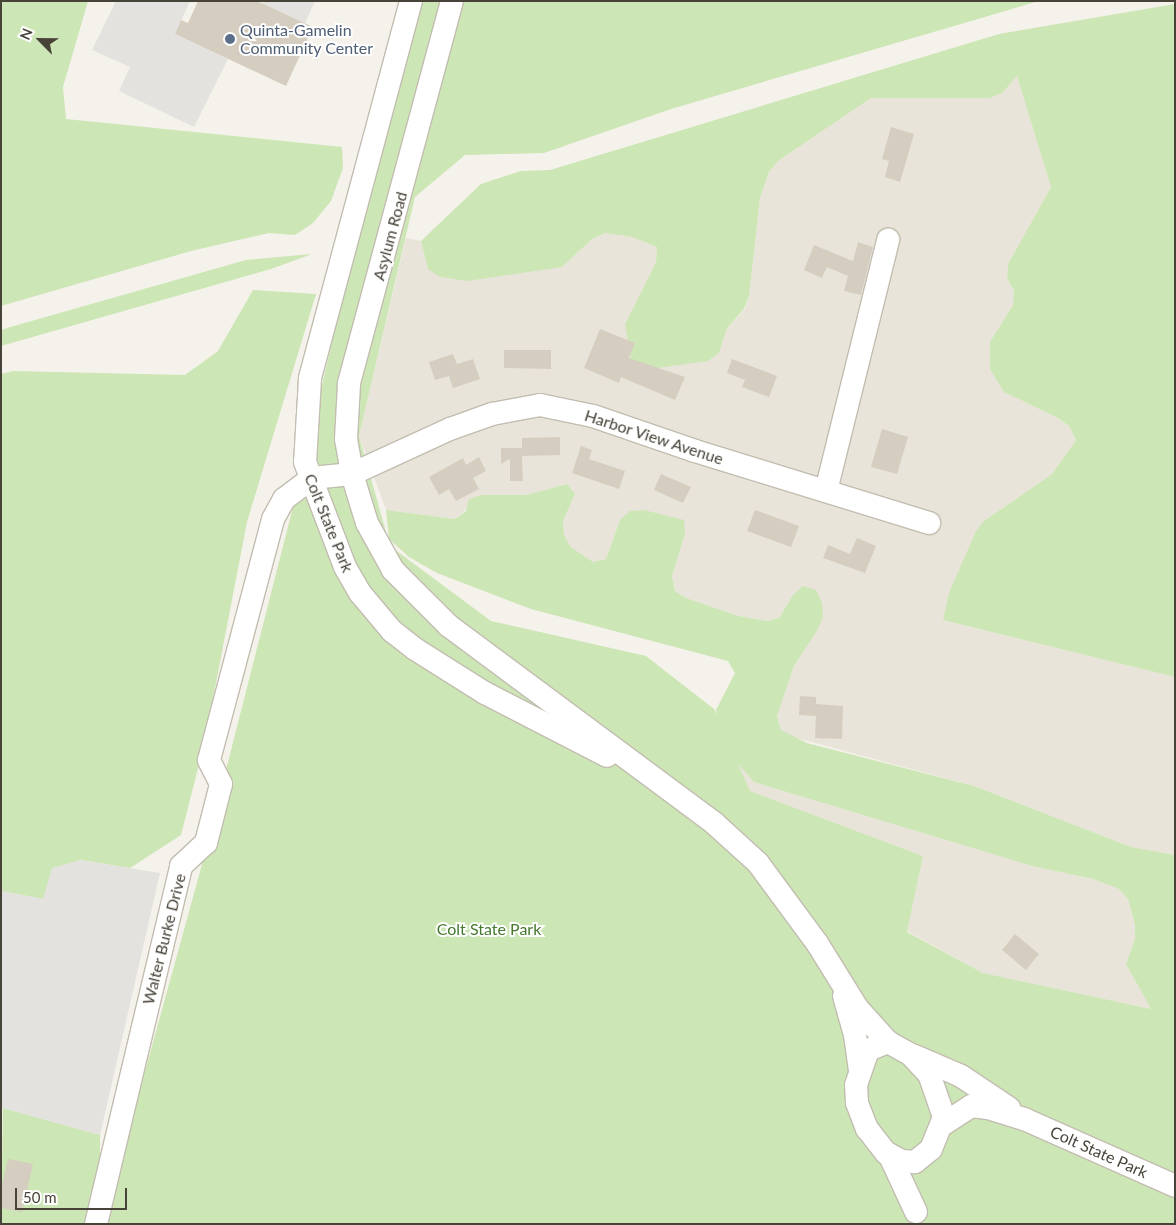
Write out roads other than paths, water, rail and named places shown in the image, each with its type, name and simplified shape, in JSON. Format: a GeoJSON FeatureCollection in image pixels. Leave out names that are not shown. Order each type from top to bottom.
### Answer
{"type":"FeatureCollection","features":[{"type":"Feature","properties":{"kind":"street","name":"Colt State Park"},"geometry":{"type":"LineString","coordinates":[[411,1],[310,380],[305,462],[345,567],[360,593],[392,631],[415,650],[485,693],[670,792]]}},
{"type":"Feature","properties":{"kind":"street","name":"Asylum Road"},"geometry":{"type":"LineString","coordinates":[[352,474],[345,430],[349,384],[452,1]]}},
{"type":"Feature","properties":{"kind":"street"},"geometry":{"type":"LineString","coordinates":[[826,491],[888,240]]}},
{"type":"Feature","properties":{"kind":"street","name":"Harbor View Avenue"},"geometry":{"type":"LineString","coordinates":[[312,478],[352,474],[450,429],[492,414],[540,406],[593,416],[929,523]]}},
{"type":"Feature","properties":{"kind":"street","name":"Colt State Park"},"geometry":{"type":"LineString","coordinates":[[352,474],[362,510],[378,547],[393,570],[424,603],[479,650],[714,823],[758,863],[817,943],[841,983],[888,1042],[961,1076],[1024,1119]]}},
{"type":"Feature","properties":{"kind":"street","name":"Walter Burke Drive"},"geometry":{"type":"LineString","coordinates":[[96,1224],[181,866],[206,843],[221,784],[209,760],[273,519],[284,499],[312,478]]}},
{"type":"Feature","properties":{"kind":"street","name":"Colt State Park"},"geometry":{"type":"LineString","coordinates":[[841,983],[855,1035],[860,1070]]}},
{"type":"Feature","properties":{"kind":"street","name":"Colt State Park"},"geometry":{"type":"LineString","coordinates":[[888,1042],[868,1050],[856,1085],[860,1112],[872,1138],[889,1154],[902,1161],[921,1160]]}},
{"type":"Feature","properties":{"kind":"street","name":"Colt State Park"},"geometry":{"type":"LineString","coordinates":[[911,1054],[935,1086],[944,1117],[942,1125]]}},
{"type":"Feature","properties":{"kind":"street","name":"Colt State Park"},"geometry":{"type":"LineString","coordinates":[[942,1125],[971,1106],[988,1108],[1024,1119],[1175,1186]]}},
{"type":"Feature","properties":{"kind":"street"},"geometry":{"type":"LineString","coordinates":[[917,1218],[921,1160],[931,1149],[942,1125]]}},
{"type":"Feature","properties":{"kind":"street"},"geometry":{"type":"LineString","coordinates":[[889,1154],[917,1218]]}},
{"type":"Feature","properties":{"kind":"place","name":"Quinta-Gamelin Community Center"},"geometry":{"type":"Point","coordinates":[230,39]}}]}
